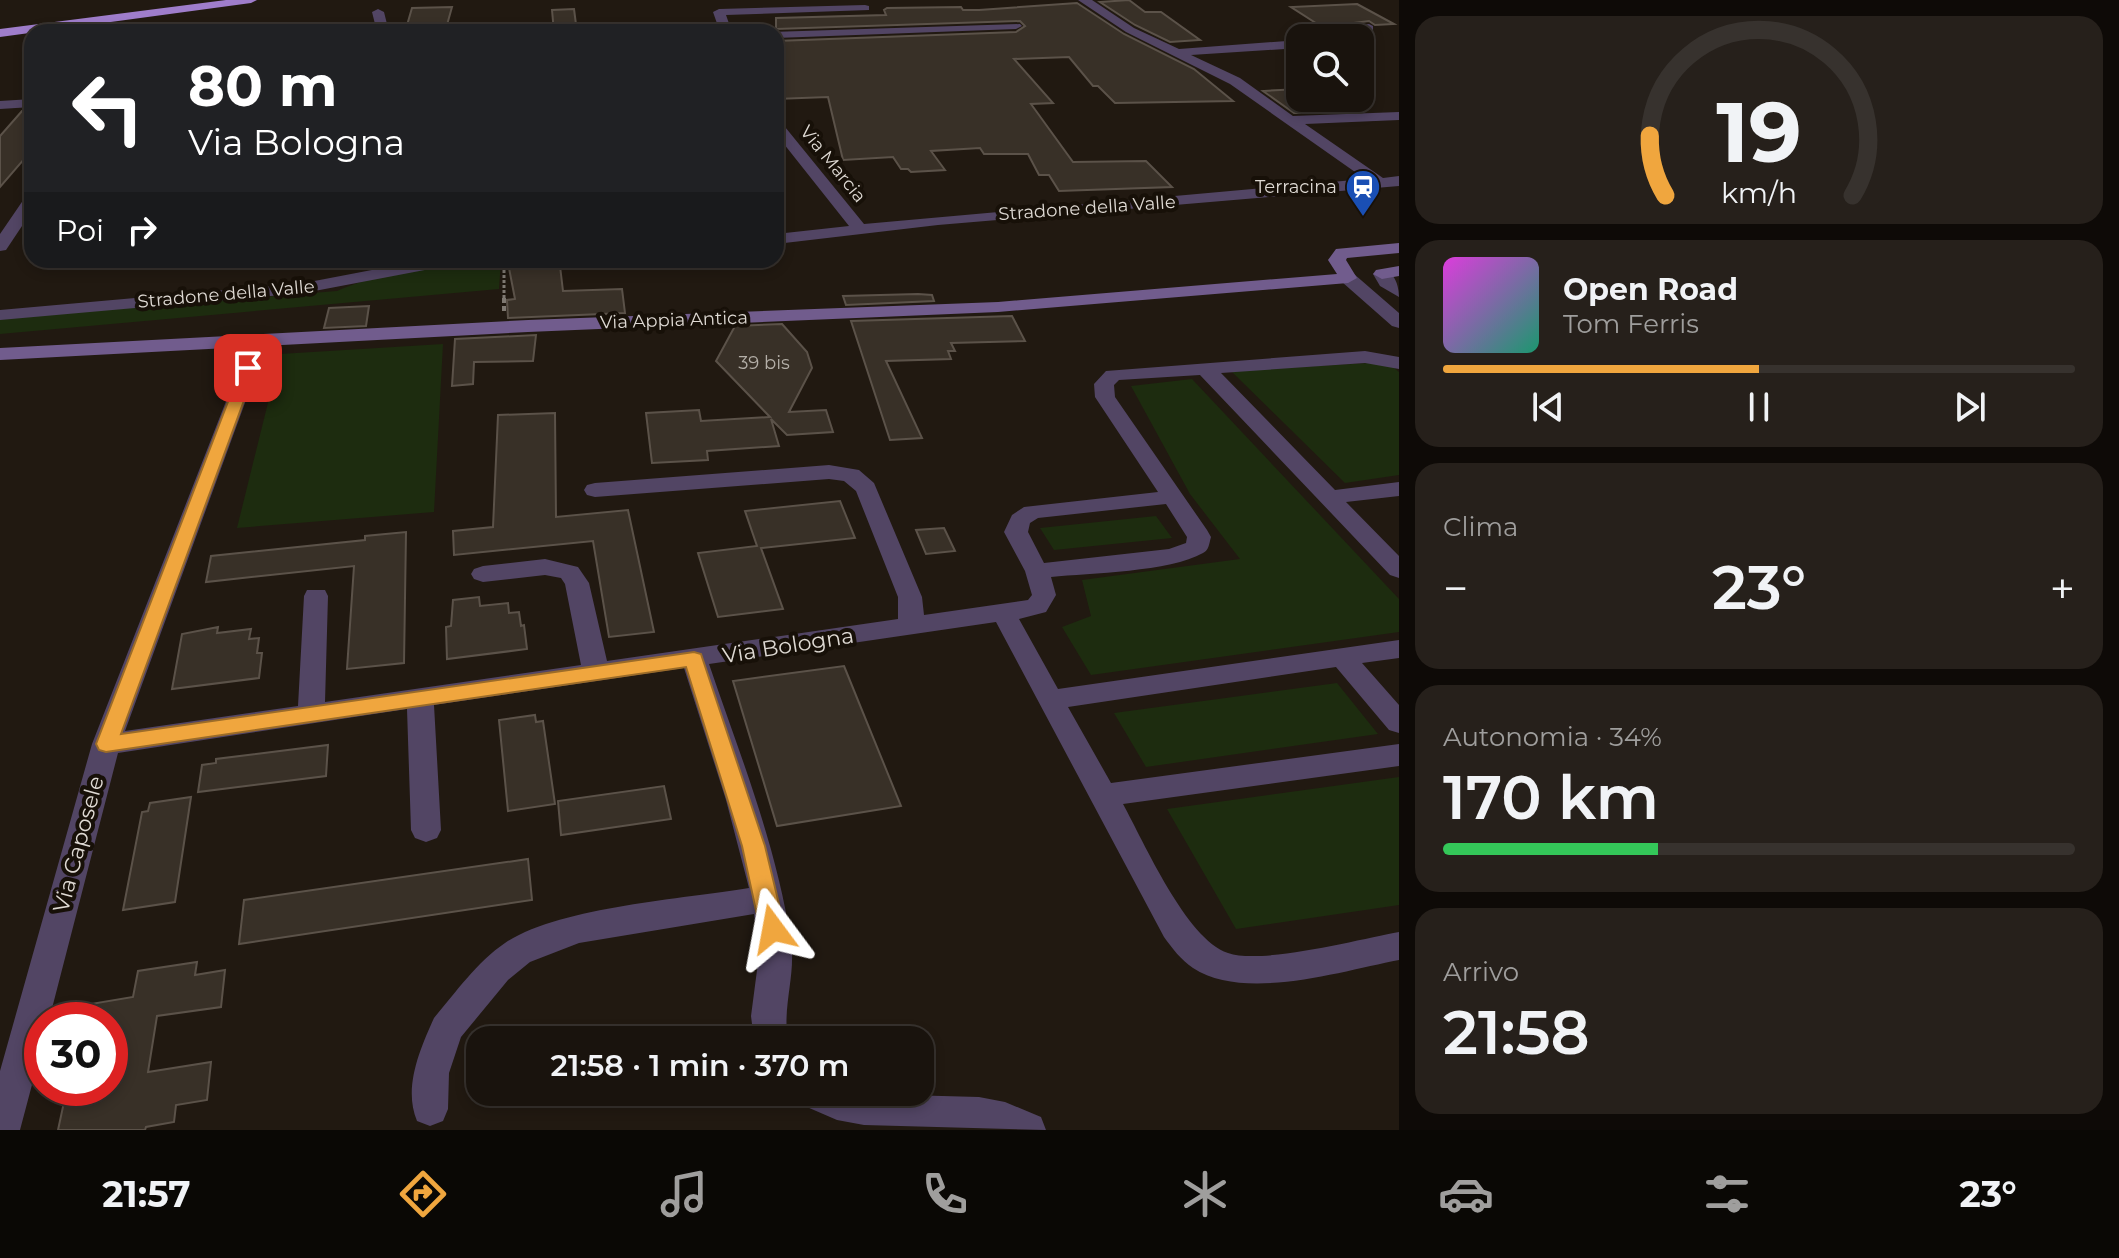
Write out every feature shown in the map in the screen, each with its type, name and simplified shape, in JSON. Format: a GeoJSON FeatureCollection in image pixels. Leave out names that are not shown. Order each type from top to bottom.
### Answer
{"type":"FeatureCollection","features":[{"type":"Feature","properties":{"kind":"highway"},"geometry":{"type":"LineString","coordinates":[[47,24],[210,0]]}},
{"type":"Feature","properties":{"kind":"highway"},"geometry":{"type":"LineString","coordinates":[[57,24],[251,0]]}},
{"type":"Feature","properties":{"kind":"highway"},"geometry":{"type":"LineString","coordinates":[[0,31],[24,27]]}},
{"type":"Feature","properties":{"kind":"highway"},"geometry":{"type":"LineString","coordinates":[[0,31],[24,28]]}},
{"type":"Feature","properties":{"kind":"street"},"geometry":{"type":"LineString","coordinates":[[1084,0],[1130,30],[1235,81],[1380,183]]}},
{"type":"Feature","properties":{"kind":"street"},"geometry":{"type":"LineString","coordinates":[[723,24],[719,12],[865,8]]}},
{"type":"Feature","properties":{"kind":"street"},"geometry":{"type":"LineString","coordinates":[[378,12],[381,24]]}},
{"type":"Feature","properties":{"kind":"street"},"geometry":{"type":"LineString","coordinates":[[784,34],[1016,26]]}},
{"type":"Feature","properties":{"kind":"street"},"geometry":{"type":"LineString","coordinates":[[1175,52],[1286,45]]}},
{"type":"Feature","properties":{"kind":"street"},"geometry":{"type":"LineString","coordinates":[[0,105],[24,104]]}},
{"type":"Feature","properties":{"kind":"street"},"geometry":{"type":"LineString","coordinates":[[1287,120],[1399,116]]}},
{"type":"Feature","properties":{"kind":"street","name":"Via Marcia"},"geometry":{"type":"LineString","coordinates":[[784,145],[860,229]]}},
{"type":"Feature","properties":{"kind":"street","name":"Stradone della Valle"},"geometry":{"type":"LineString","coordinates":[[784,238],[1399,181]]}},
{"type":"Feature","properties":{"kind":"street"},"geometry":{"type":"LineString","coordinates":[[0,211],[24,205]]}},
{"type":"Feature","properties":{"kind":"street"},"geometry":{"type":"LineString","coordinates":[[0,246],[24,210]]}},
{"type":"Feature","properties":{"kind":"street"},"geometry":{"type":"LineString","coordinates":[[1399,248],[1342,253],[1337,260],[1348,278],[1399,322]]}},
{"type":"Feature","properties":{"kind":"street","name":"Stradone della Valle"},"geometry":{"type":"LineString","coordinates":[[0,315],[304,288],[393,268]]}},
{"type":"Feature","properties":{"kind":"street"},"geometry":{"type":"LineString","coordinates":[[1390,273],[1386,282],[1399,292]]}},
{"type":"Feature","properties":{"kind":"street","name":"Via Appia Antica"},"geometry":{"type":"LineString","coordinates":[[0,354],[505,327],[1016,306],[1348,278]]}},
{"type":"Feature","properties":{"kind":"street","name":"Via Caposele"},"geometry":{"type":"LineString","coordinates":[[2,1130],[106,744],[259,340]]}},
{"type":"Feature","properties":{"kind":"street"},"geometry":{"type":"LineString","coordinates":[[1170,497],[1041,510],[1025,516],[1016,526],[1016,532],[1037,571],[1172,556],[1192,551],[1199,542],[1199,537],[1105,397],[1104,384],[1118,373],[1365,357],[1399,363]]}},
{"type":"Feature","properties":{"kind":"street"},"geometry":{"type":"LineString","coordinates":[[1204,367],[1399,570]]}},
{"type":"Feature","properties":{"kind":"street"},"geometry":{"type":"LineString","coordinates":[[595,490],[829,472],[851,475],[866,488],[910,597],[913,612],[906,626]]}},
{"type":"Feature","properties":{"kind":"street"},"geometry":{"type":"LineString","coordinates":[[1330,497],[1399,489]]}},
{"type":"Feature","properties":{"kind":"street"},"geometry":{"type":"LineString","coordinates":[[483,574],[545,567],[569,572],[577,583],[596,673]]}},
{"type":"Feature","properties":{"kind":"street","name":"Via Bologna"},"geometry":{"type":"LineString","coordinates":[[106,744],[1029,609],[1042,602],[1044,589],[1037,571]]}},
{"type":"Feature","properties":{"kind":"street"},"geometry":{"type":"LineString","coordinates":[[311,715],[316,596]]}},
{"type":"Feature","properties":{"kind":"street"},"geometry":{"type":"LineString","coordinates":[[1003,613],[1175,927],[1195,952],[1224,969],[1254,972],[1399,946]]}},
{"type":"Feature","properties":{"kind":"street"},"geometry":{"type":"LineString","coordinates":[[1052,700],[1399,649]]}},
{"type":"Feature","properties":{"kind":"street"},"geometry":{"type":"LineString","coordinates":[[1342,657],[1396,716]]}},
{"type":"Feature","properties":{"kind":"street"},"geometry":{"type":"LineString","coordinates":[[694,659],[741,805],[765,899],[777,961],[770,1026]]}},
{"type":"Feature","properties":{"kind":"street"},"geometry":{"type":"LineString","coordinates":[[420,699],[426,830]]}},
{"type":"Feature","properties":{"kind":"street"},"geometry":{"type":"LineString","coordinates":[[1104,795],[1399,755]]}},
{"type":"Feature","properties":{"kind":"street"},"geometry":{"type":"LineString","coordinates":[[430,1109],[431,1073],[446,1029],[485,981],[518,952],[547,938],[579,929],[765,899]]}},
{"type":"Feature","properties":{"kind":"street"},"geometry":{"type":"LineString","coordinates":[[854,1106],[997,1118],[1028,1130]]}},
{"type":"Feature","properties":{"kind":"path"},"geometry":{"type":"LineString","coordinates":[[504,268],[505,327]]}},
{"type":"Feature","properties":{"kind":"green space"},"geometry":{"type":"Polygon","coordinates":[[[422,268],[500,268],[499,289],[0,334],[0,318],[337,291],[389,274],[422,268]]]}},
{"type":"Feature","properties":{"kind":"green space"},"geometry":{"type":"Polygon","coordinates":[[[443,344],[434,512],[237,528],[280,354],[443,344]]]}},
{"type":"Feature","properties":{"kind":"green space"},"geometry":{"type":"Polygon","coordinates":[[[1387,362],[1399,372],[1399,475],[1345,483],[1231,371],[1387,362]]]}},
{"type":"Feature","properties":{"kind":"green space"},"geometry":{"type":"Polygon","coordinates":[[[1192,379],[1399,599],[1399,632],[1091,675],[1062,627],[1091,616],[1082,580],[1240,559],[1190,494],[1131,386],[1192,379]]]}},
{"type":"Feature","properties":{"kind":"green space"},"geometry":{"type":"Polygon","coordinates":[[[1156,516],[1172,538],[1054,550],[1040,528],[1156,516]]]}},
{"type":"Feature","properties":{"kind":"green space"},"geometry":{"type":"Polygon","coordinates":[[[1337,683],[1378,734],[1146,767],[1114,713],[1337,683]]]}},
{"type":"Feature","properties":{"kind":"green space"},"geometry":{"type":"Polygon","coordinates":[[[1399,777],[1399,905],[1236,929],[1167,809],[1399,777]]]}},
{"type":"Feature","properties":{"kind":"building"},"geometry":{"type":"Polygon","coordinates":[[[1129,0],[1145,12],[1161,12],[1200,40],[1170,42],[1135,25],[1100,2],[1129,0]]]}},
{"type":"Feature","properties":{"kind":"building"},"geometry":{"type":"Polygon","coordinates":[[[1077,3],[1124,34],[1194,69],[1233,101],[1115,103],[1098,86],[1093,86],[1069,57],[1014,59],[1053,103],[1031,104],[1073,162],[1146,161],[1172,187],[1059,191],[1049,175],[1039,175],[1028,154],[984,154],[980,148],[931,151],[945,170],[911,172],[901,169],[893,157],[843,160],[828,97],[784,99],[784,41],[1016,32],[1025,26],[1020,21],[784,29],[784,24],[776,24],[776,18],[886,15],[884,10],[887,8],[961,7],[963,10],[1077,3]]]}},
{"type":"Feature","properties":{"kind":"building"},"geometry":{"type":"Polygon","coordinates":[[[1357,4],[1394,24],[1375,25],[1369,21],[1317,24],[1291,7],[1357,4]]]}},
{"type":"Feature","properties":{"kind":"building"},"geometry":{"type":"Polygon","coordinates":[[[452,7],[447,24],[407,24],[412,8],[452,7]]]}},
{"type":"Feature","properties":{"kind":"building"},"geometry":{"type":"Polygon","coordinates":[[[574,9],[576,24],[553,24],[552,10],[574,9]]]}},
{"type":"Feature","properties":{"kind":"building"},"geometry":{"type":"Polygon","coordinates":[[[1286,90],[1286,107],[1263,91],[1286,90]]]}},
{"type":"Feature","properties":{"kind":"building"},"geometry":{"type":"Polygon","coordinates":[[[22,111],[24,159],[0,187],[0,136],[22,111]]]}},
{"type":"Feature","properties":{"kind":"building"},"geometry":{"type":"Polygon","coordinates":[[[509,268],[560,268],[563,291],[622,289],[625,313],[508,318],[507,300],[515,299],[509,268]]]}},
{"type":"Feature","properties":{"kind":"building"},"geometry":{"type":"Polygon","coordinates":[[[932,295],[934,301],[846,305],[843,296],[932,295]]]}},
{"type":"Feature","properties":{"kind":"building"},"geometry":{"type":"Polygon","coordinates":[[[369,306],[366,326],[324,328],[329,308],[369,306]]]}},
{"type":"Feature","properties":{"kind":"building"},"geometry":{"type":"Polygon","coordinates":[[[1012,316],[1025,341],[951,343],[955,351],[948,351],[951,359],[886,361],[922,438],[890,440],[851,321],[1012,316]]]}},
{"type":"Feature","properties":{"kind":"building"},"geometry":{"type":"Polygon","coordinates":[[[782,324],[807,352],[812,368],[789,412],[826,410],[833,432],[787,435],[771,419],[779,446],[707,451],[708,460],[652,463],[646,413],[699,410],[701,421],[770,417],[716,361],[735,326],[782,324]]]}},
{"type":"Feature","properties":{"kind":"building"},"geometry":{"type":"Polygon","coordinates":[[[536,335],[533,361],[474,362],[473,384],[452,386],[455,339],[536,335]]]}},
{"type":"Feature","properties":{"kind":"building"},"geometry":{"type":"Polygon","coordinates":[[[555,413],[556,517],[628,510],[654,632],[609,637],[593,541],[454,555],[453,531],[493,527],[498,415],[555,413]]]}},
{"type":"Feature","properties":{"kind":"building"},"geometry":{"type":"Polygon","coordinates":[[[840,501],[855,538],[761,548],[783,609],[718,617],[698,553],[757,546],[745,511],[840,501]]]}},
{"type":"Feature","properties":{"kind":"building"},"geometry":{"type":"Polygon","coordinates":[[[944,528],[955,551],[926,554],[916,530],[944,528]]]}},
{"type":"Feature","properties":{"kind":"building"},"geometry":{"type":"Polygon","coordinates":[[[406,532],[404,663],[347,669],[354,566],[206,582],[211,556],[365,540],[365,536],[406,532]]]}},
{"type":"Feature","properties":{"kind":"building"},"geometry":{"type":"Polygon","coordinates":[[[479,597],[480,606],[508,603],[509,613],[519,612],[527,649],[447,659],[446,627],[451,626],[453,600],[479,597]]]}},
{"type":"Feature","properties":{"kind":"building"},"geometry":{"type":"Polygon","coordinates":[[[218,627],[217,633],[251,629],[249,639],[259,638],[257,653],[262,653],[259,678],[172,689],[182,634],[218,627]]]}},
{"type":"Feature","properties":{"kind":"building"},"geometry":{"type":"Polygon","coordinates":[[[844,666],[901,806],[777,826],[733,681],[844,666]]]}},
{"type":"Feature","properties":{"kind":"building"},"geometry":{"type":"Polygon","coordinates":[[[535,715],[536,722],[543,721],[555,804],[508,811],[499,720],[535,715]]]}},
{"type":"Feature","properties":{"kind":"building"},"geometry":{"type":"Polygon","coordinates":[[[328,745],[326,776],[198,792],[202,765],[216,763],[216,759],[328,745]]]}},
{"type":"Feature","properties":{"kind":"building"},"geometry":{"type":"Polygon","coordinates":[[[664,786],[671,819],[561,835],[558,801],[664,786]]]}},
{"type":"Feature","properties":{"kind":"building"},"geometry":{"type":"Polygon","coordinates":[[[191,797],[175,902],[123,910],[142,812],[148,811],[150,803],[191,797]]]}},
{"type":"Feature","properties":{"kind":"building"},"geometry":{"type":"Polygon","coordinates":[[[528,859],[532,900],[239,944],[244,900],[528,859]]]}},
{"type":"Feature","properties":{"kind":"building"},"geometry":{"type":"Polygon","coordinates":[[[197,962],[195,975],[225,970],[221,1007],[157,1016],[148,1072],[211,1062],[207,1100],[176,1105],[174,1122],[146,1127],[145,1130],[58,1130],[63,1106],[128,1106],[128,1002],[103,1002],[133,997],[138,971],[197,962]]]}},
{"type":"Feature","properties":{"kind":"place","name":"Terracina"},"geometry":{"type":"Point","coordinates":[1363,218]}},
{"type":"Feature","properties":{"kind":"route"},"geometry":{"type":"LineString","coordinates":[[248,368],[106,744],[694,659],[754,846],[773,929]]}}]}
